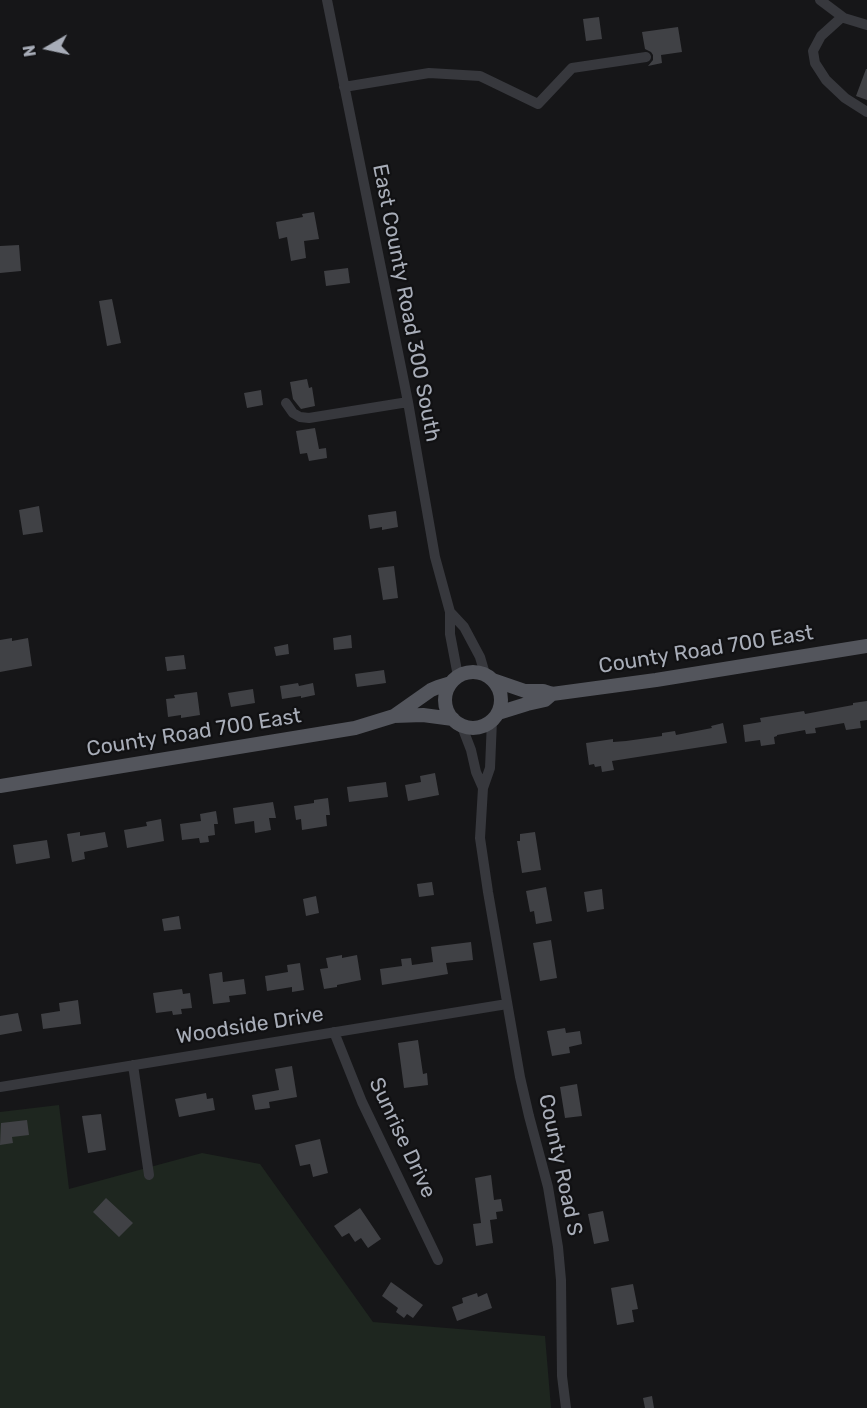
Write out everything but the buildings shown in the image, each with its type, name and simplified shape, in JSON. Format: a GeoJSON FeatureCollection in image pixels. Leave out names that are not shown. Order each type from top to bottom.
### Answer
{"type":"FeatureCollection","features":[{"type":"Feature","properties":{"kind":"main road","name":"County Road 700 East"},"geometry":{"type":"LineString","coordinates":[[489,677],[525,691],[543,691],[552,694],[656,680],[867,646]]}},
{"type":"Feature","properties":{"kind":"main road"},"geometry":{"type":"LineString","coordinates":[[466,672],[476,672],[489,677],[499,688],[501,696],[501,705],[495,716],[485,725],[477,727],[468,727],[457,721],[448,711],[446,701],[447,692],[454,680],[466,672]]}},
{"type":"Feature","properties":{"kind":"main road","name":"County Road 700 East"},"geometry":{"type":"LineString","coordinates":[[394,716],[431,690],[454,680]]}},
{"type":"Feature","properties":{"kind":"main road","name":"County Road 700 East"},"geometry":{"type":"LineString","coordinates":[[495,716],[545,700],[552,694]]}},
{"type":"Feature","properties":{"kind":"main road","name":"County Road 700 East"},"geometry":{"type":"LineString","coordinates":[[0,786],[355,728],[394,716],[423,716],[457,721]]}},
{"type":"Feature","properties":{"kind":"street","name":"East County Road 300 South"},"geometry":{"type":"LineString","coordinates":[[327,0],[408,402],[435,557],[450,612],[454,680]]}},
{"type":"Feature","properties":{"kind":"street"},"geometry":{"type":"LineString","coordinates":[[820,0],[842,17],[867,25]]}},
{"type":"Feature","properties":{"kind":"street"},"geometry":{"type":"LineString","coordinates":[[842,17],[820,36],[813,51],[815,63],[826,80],[845,98],[867,112]]}},
{"type":"Feature","properties":{"kind":"street"},"geometry":{"type":"LineString","coordinates":[[344,87],[429,73],[480,76],[538,104],[572,68],[646,57]]}},
{"type":"Feature","properties":{"kind":"street"},"geometry":{"type":"LineString","coordinates":[[286,403],[293,413],[309,418],[408,402]]}},
{"type":"Feature","properties":{"kind":"street","name":"East County Road 300 South"},"geometry":{"type":"LineString","coordinates":[[450,612],[464,627],[489,677]]}},
{"type":"Feature","properties":{"kind":"street"},"geometry":{"type":"LineString","coordinates":[[495,716],[490,768],[483,788],[480,838],[507,1004]]}},
{"type":"Feature","properties":{"kind":"street"},"geometry":{"type":"LineString","coordinates":[[457,721],[471,750],[476,772],[483,788]]}},
{"type":"Feature","properties":{"kind":"street","name":"Woodside Drive"},"geometry":{"type":"LineString","coordinates":[[0,1087],[507,1004]]}},
{"type":"Feature","properties":{"kind":"street","name":"County Road S"},"geometry":{"type":"LineString","coordinates":[[507,1004],[520,1077],[548,1187],[558,1247],[561,1280],[562,1376],[566,1408]]}},
{"type":"Feature","properties":{"kind":"street","name":"Sunrise Drive"},"geometry":{"type":"LineString","coordinates":[[334,1032],[362,1102],[438,1260]]}},
{"type":"Feature","properties":{"kind":"street"},"geometry":{"type":"LineString","coordinates":[[133,1065],[149,1175]]}},
{"type":"Feature","properties":{"kind":"shaded area"},"geometry":{"type":"Polygon","coordinates":[[[59,1105],[69,1189],[202,1153],[260,1164],[373,1322],[545,1336],[551,1408],[0,1408],[0,1112],[59,1105]]]}}]}
